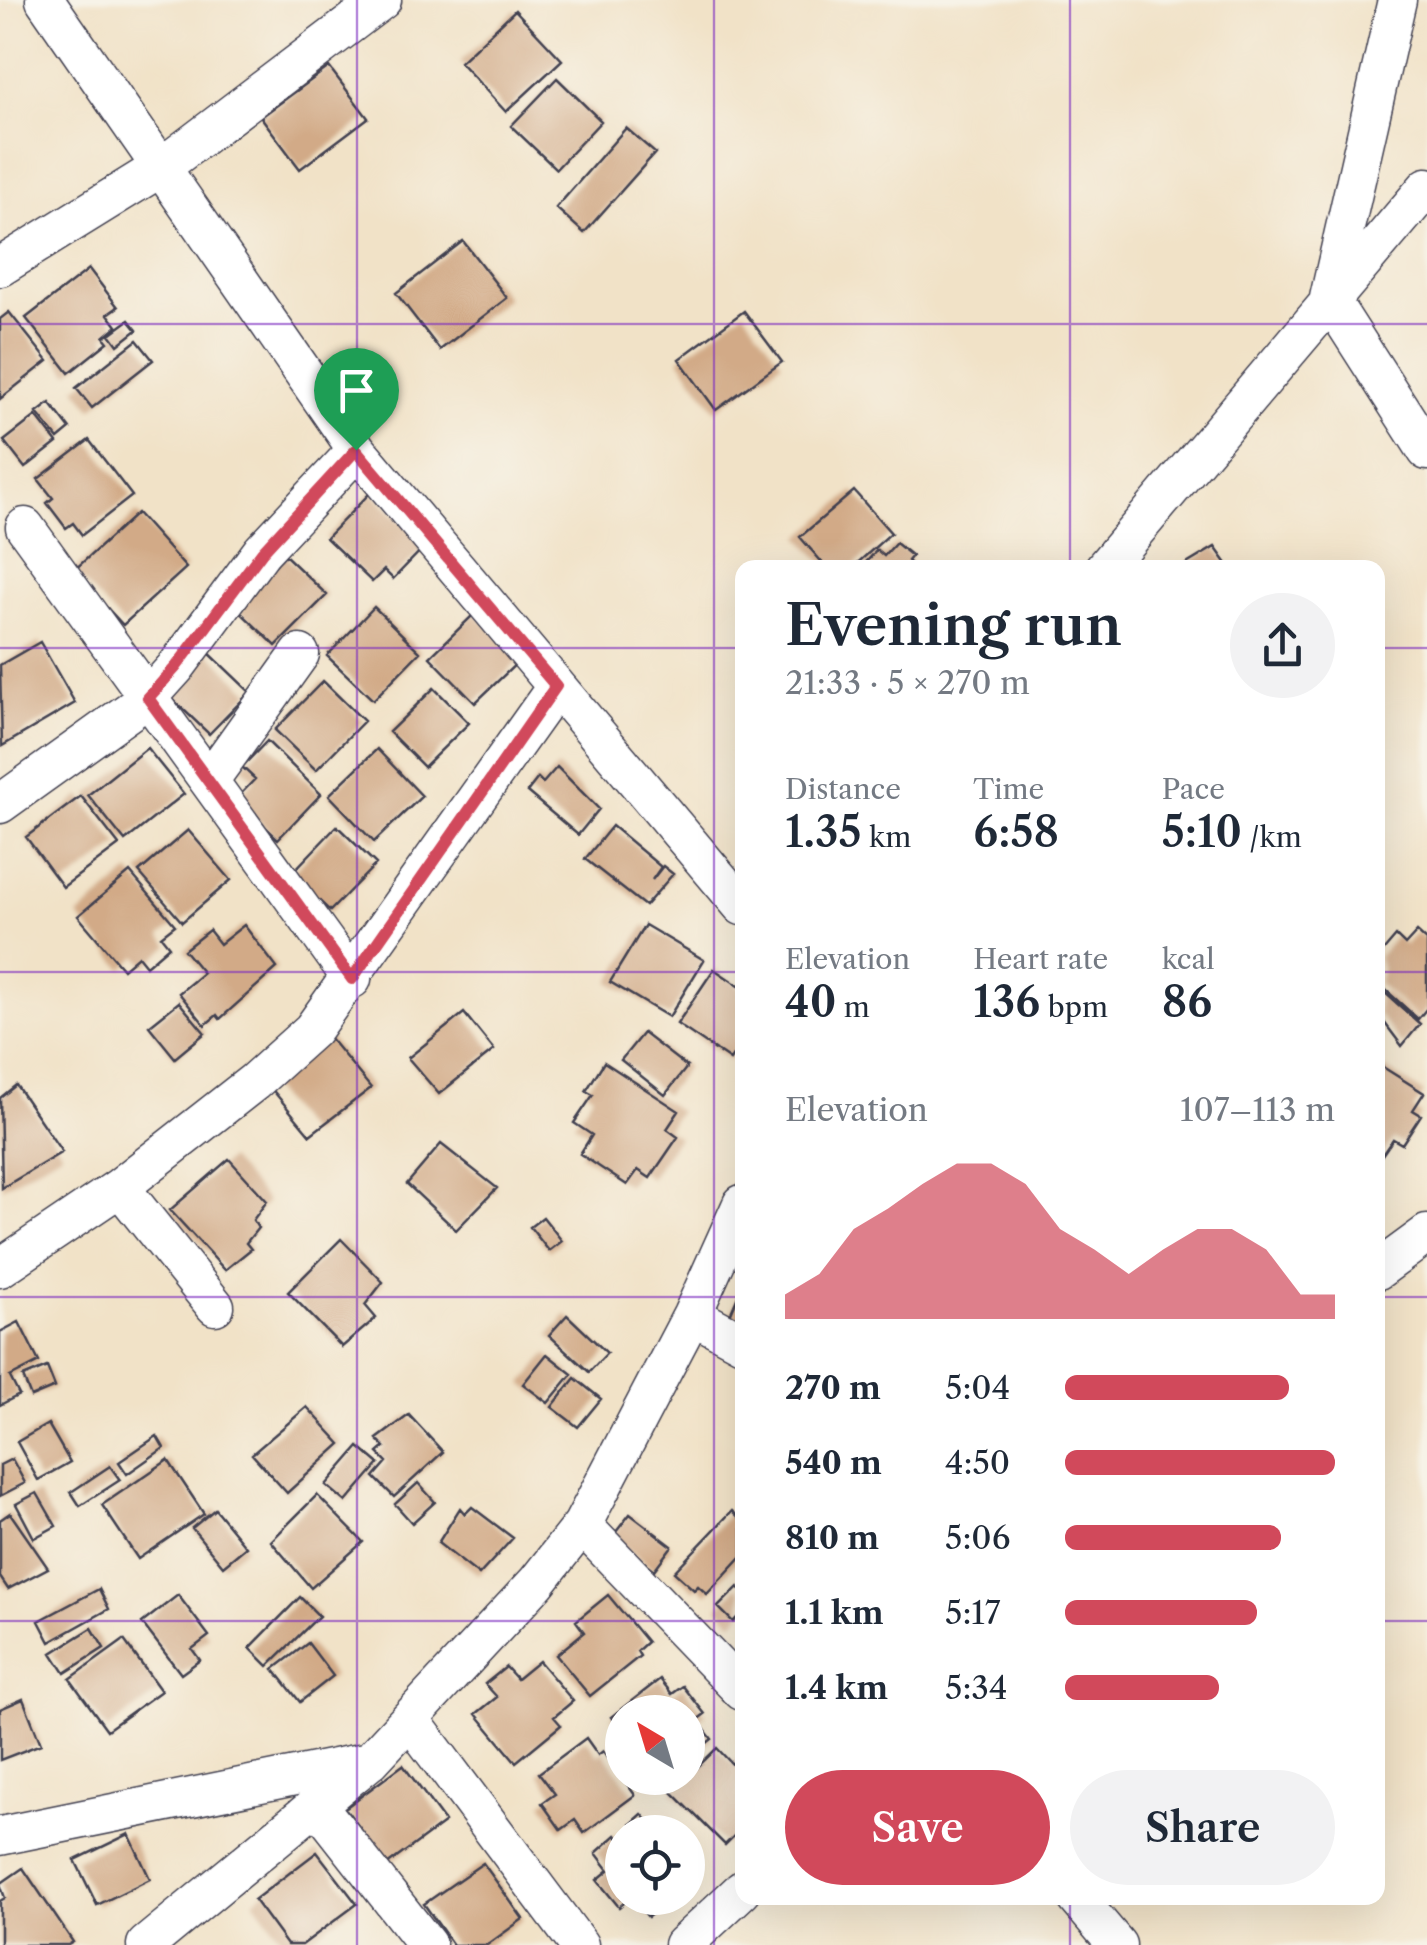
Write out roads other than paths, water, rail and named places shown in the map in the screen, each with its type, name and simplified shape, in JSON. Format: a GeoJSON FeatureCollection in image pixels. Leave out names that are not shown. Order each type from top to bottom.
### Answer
{"type":"FeatureCollection","features":[{"type":"Feature","properties":{"kind":"street"},"geometry":{"type":"LineString","coordinates":[[45,0],[356,450],[735,898]]}},
{"type":"Feature","properties":{"kind":"street"},"geometry":{"type":"LineString","coordinates":[[0,267],[163,166],[382,0]]}},
{"type":"Feature","properties":{"kind":"street"},"geometry":{"type":"LineString","coordinates":[[1397,0],[1329,298],[1427,450]]}},
{"type":"Feature","properties":{"kind":"street"},"geometry":{"type":"LineString","coordinates":[[1111,560],[1427,187]]}},
{"type":"Feature","properties":{"kind":"street"},"geometry":{"type":"LineString","coordinates":[[0,804],[148,698],[262,552],[356,450]]}},
{"type":"Feature","properties":{"kind":"street"},"geometry":{"type":"LineString","coordinates":[[24,527],[352,979]]}},
{"type":"Feature","properties":{"kind":"street"},"geometry":{"type":"LineString","coordinates":[[209,781],[300,654]]}},
{"type":"Feature","properties":{"kind":"street"},"geometry":{"type":"LineString","coordinates":[[0,1268],[120,1187],[312,1030],[352,979],[556,686]]}},
{"type":"Feature","properties":{"kind":"street"},"geometry":{"type":"LineString","coordinates":[[120,1187],[215,1306]]}},
{"type":"Feature","properties":{"kind":"street"},"geometry":{"type":"LineString","coordinates":[[146,1945],[372,1760],[412,1722],[538,1582],[582,1525],[692,1315],[735,1220]]}},
{"type":"Feature","properties":{"kind":"street"},"geometry":{"type":"LineString","coordinates":[[1385,1265],[1427,1234]]}},
{"type":"Feature","properties":{"kind":"street"},"geometry":{"type":"LineString","coordinates":[[692,1315],[735,1338]]}},
{"type":"Feature","properties":{"kind":"street"},"geometry":{"type":"LineString","coordinates":[[582,1525],[735,1684]]}},
{"type":"Feature","properties":{"kind":"street"},"geometry":{"type":"LineString","coordinates":[[412,1722],[579,1945]]}},
{"type":"Feature","properties":{"kind":"street"},"geometry":{"type":"LineString","coordinates":[[0,1836],[372,1760]]}},
{"type":"Feature","properties":{"kind":"street"},"geometry":{"type":"LineString","coordinates":[[318,1806],[427,1945]]}},
{"type":"Feature","properties":{"kind":"street"},"geometry":{"type":"LineString","coordinates":[[683,1945],[735,1897]]}},
{"type":"Feature","properties":{"kind":"street"},"geometry":{"type":"LineString","coordinates":[[1083,1905],[1117,1945]]}}]}
